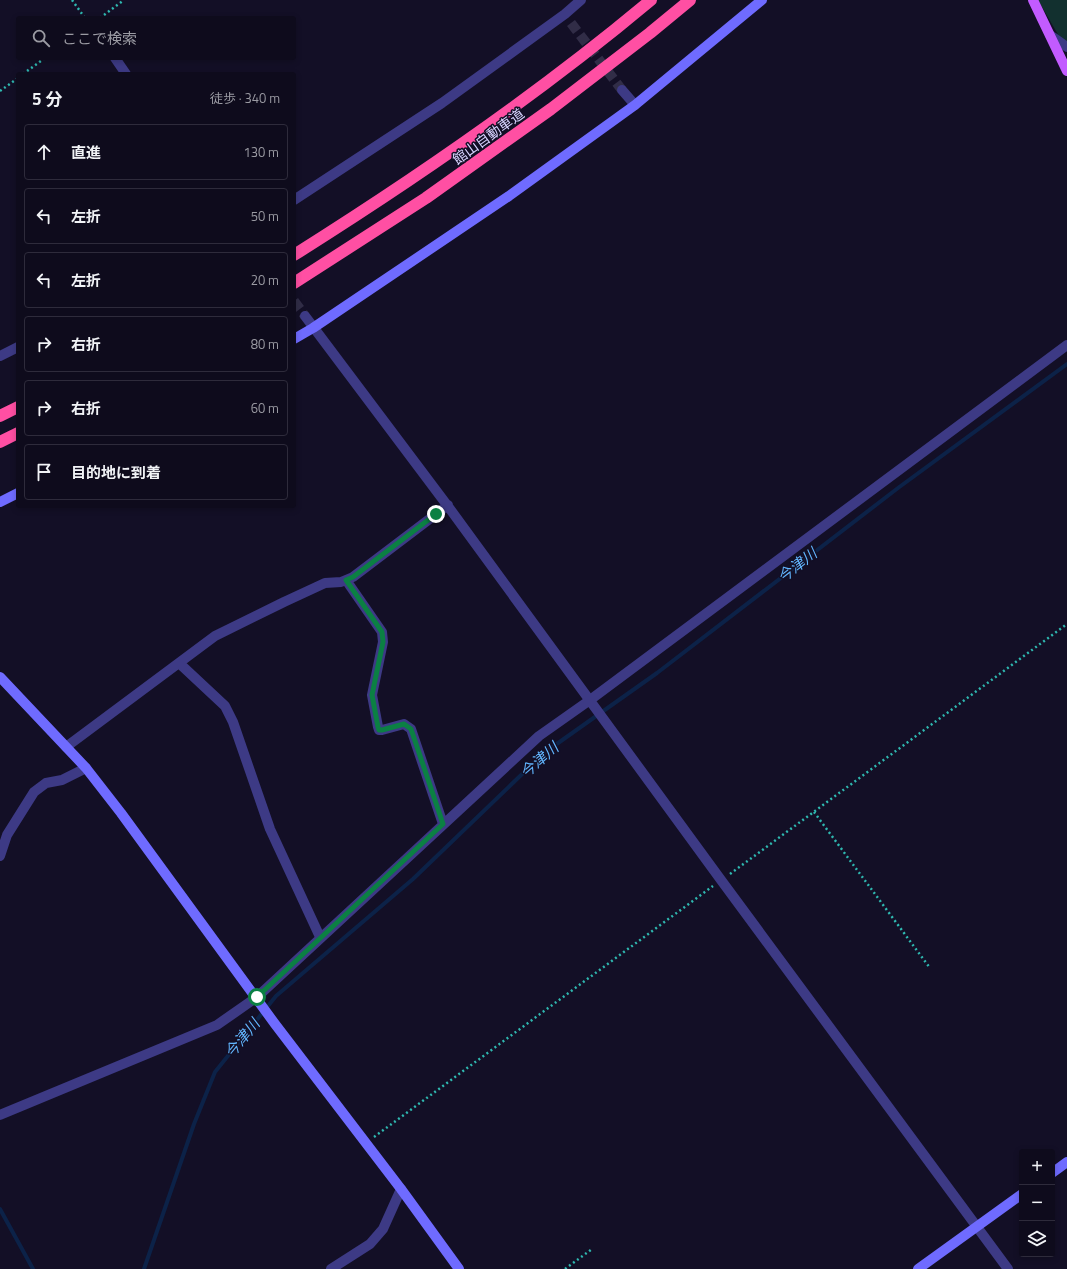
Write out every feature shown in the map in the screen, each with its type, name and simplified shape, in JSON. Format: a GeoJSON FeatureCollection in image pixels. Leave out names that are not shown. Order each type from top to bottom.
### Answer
{"type":"FeatureCollection","features":[{"type":"Feature","properties":{"kind":"highway","name":"館山自動車道"},"geometry":{"type":"LineString","coordinates":[[296,254],[413,179],[536,91],[651,0]]}},
{"type":"Feature","properties":{"kind":"highway","name":"館山自動車道"},"geometry":{"type":"LineString","coordinates":[[296,282],[426,198],[551,109],[650,33],[690,0]]}},
{"type":"Feature","properties":{"kind":"highway"},"geometry":{"type":"LineString","coordinates":[[0,416],[16,408]]}},
{"type":"Feature","properties":{"kind":"highway"},"geometry":{"type":"LineString","coordinates":[[0,442],[16,434]]}},
{"type":"Feature","properties":{"kind":"main road"},"geometry":{"type":"LineString","coordinates":[[1033,0],[1067,71]]}},
{"type":"Feature","properties":{"kind":"street"},"geometry":{"type":"LineString","coordinates":[[296,199],[442,103],[565,14],[581,0]]}},
{"type":"Feature","properties":{"kind":"street"},"geometry":{"type":"LineString","coordinates":[[296,338],[510,196],[634,105],[762,0]]}},
{"type":"Feature","properties":{"kind":"street"},"geometry":{"type":"LineString","coordinates":[[565,14],[571,23]]}},
{"type":"Feature","properties":{"kind":"street"},"geometry":{"type":"LineString","coordinates":[[1050,36],[1067,47]]}},
{"type":"Feature","properties":{"kind":"street"},"geometry":{"type":"LineString","coordinates":[[116,60],[124,72]]}},
{"type":"Feature","properties":{"kind":"street"},"geometry":{"type":"LineString","coordinates":[[622,90],[634,105]]}},
{"type":"Feature","properties":{"kind":"street"},"geometry":{"type":"LineString","coordinates":[[305,316],[448,505],[721,880],[1008,1269]]}},
{"type":"Feature","properties":{"kind":"street"},"geometry":{"type":"LineString","coordinates":[[0,1115],[217,1025],[257,997],[320,937],[539,736],[590,700],[1067,345]]}},
{"type":"Feature","properties":{"kind":"street"},"geometry":{"type":"LineString","coordinates":[[0,356],[16,348]]}},
{"type":"Feature","properties":{"kind":"street"},"geometry":{"type":"LineString","coordinates":[[0,502],[16,494]]}},
{"type":"Feature","properties":{"kind":"street"},"geometry":{"type":"LineString","coordinates":[[66,746],[215,636],[325,583],[341,582],[353,577],[448,505]]}},
{"type":"Feature","properties":{"kind":"street"},"geometry":{"type":"LineString","coordinates":[[346,580],[382,632],[383,642],[372,695],[379,730],[404,724],[411,729],[443,824]]}},
{"type":"Feature","properties":{"kind":"street"},"geometry":{"type":"LineString","coordinates":[[179,662],[225,706],[233,722],[270,829],[320,937]]}},
{"type":"Feature","properties":{"kind":"street"},"geometry":{"type":"LineString","coordinates":[[0,677],[86,768],[121,813],[257,997],[275,1024],[401,1189],[459,1269]]}},
{"type":"Feature","properties":{"kind":"street"},"geometry":{"type":"LineString","coordinates":[[0,856],[7,835],[34,792],[46,783],[62,780],[86,768]]}},
{"type":"Feature","properties":{"kind":"street"},"geometry":{"type":"LineString","coordinates":[[1055,1171],[1067,1162]]}},
{"type":"Feature","properties":{"kind":"street"},"geometry":{"type":"LineString","coordinates":[[331,1269],[370,1244],[383,1229],[401,1189]]}},
{"type":"Feature","properties":{"kind":"street"},"geometry":{"type":"LineString","coordinates":[[918,1269],[1019,1196]]}},
{"type":"Feature","properties":{"kind":"path"},"geometry":{"type":"LineString","coordinates":[[72,0],[84,16]]}},
{"type":"Feature","properties":{"kind":"path"},"geometry":{"type":"LineString","coordinates":[[103,16],[124,0]]}},
{"type":"Feature","properties":{"kind":"path"},"geometry":{"type":"LineString","coordinates":[[26,72],[42,60]]}},
{"type":"Feature","properties":{"kind":"path"},"geometry":{"type":"LineString","coordinates":[[0,91],[16,79]]}},
{"type":"Feature","properties":{"kind":"path"},"geometry":{"type":"LineString","coordinates":[[366,1143],[1067,624]]}},
{"type":"Feature","properties":{"kind":"path"},"geometry":{"type":"LineString","coordinates":[[814,812],[930,968]]}},
{"type":"Feature","properties":{"kind":"path"},"geometry":{"type":"LineString","coordinates":[[565,1269],[592,1249]]}},
{"type":"Feature","properties":{"kind":"green space"},"geometry":{"type":"Polygon","coordinates":[[[1038,0],[1067,0],[1067,50],[1038,0]]]}},
{"type":"Feature","properties":{"kind":"waterway","name":"今津川"},"geometry":{"type":"LineString","coordinates":[[144,1269],[194,1124],[215,1072],[276,996],[413,879],[544,753],[657,673],[898,488],[1067,364]]}},
{"type":"Feature","properties":{"kind":"waterway"},"geometry":{"type":"LineString","coordinates":[[0,1209],[33,1269]]}},
{"type":"Feature","properties":{"kind":"tunnel"},"geometry":{"type":"LineString","coordinates":[[571,23],[622,90]]}},
{"type":"Feature","properties":{"kind":"tunnel"},"geometry":{"type":"LineString","coordinates":[[296,304],[305,316]]}},
{"type":"Feature","properties":{"kind":"route"},"geometry":{"type":"LineString","coordinates":[[257,997],[443,824],[411,729],[404,724],[379,730],[372,695],[383,642],[382,632],[346,580],[353,577],[436,514]]}}]}
